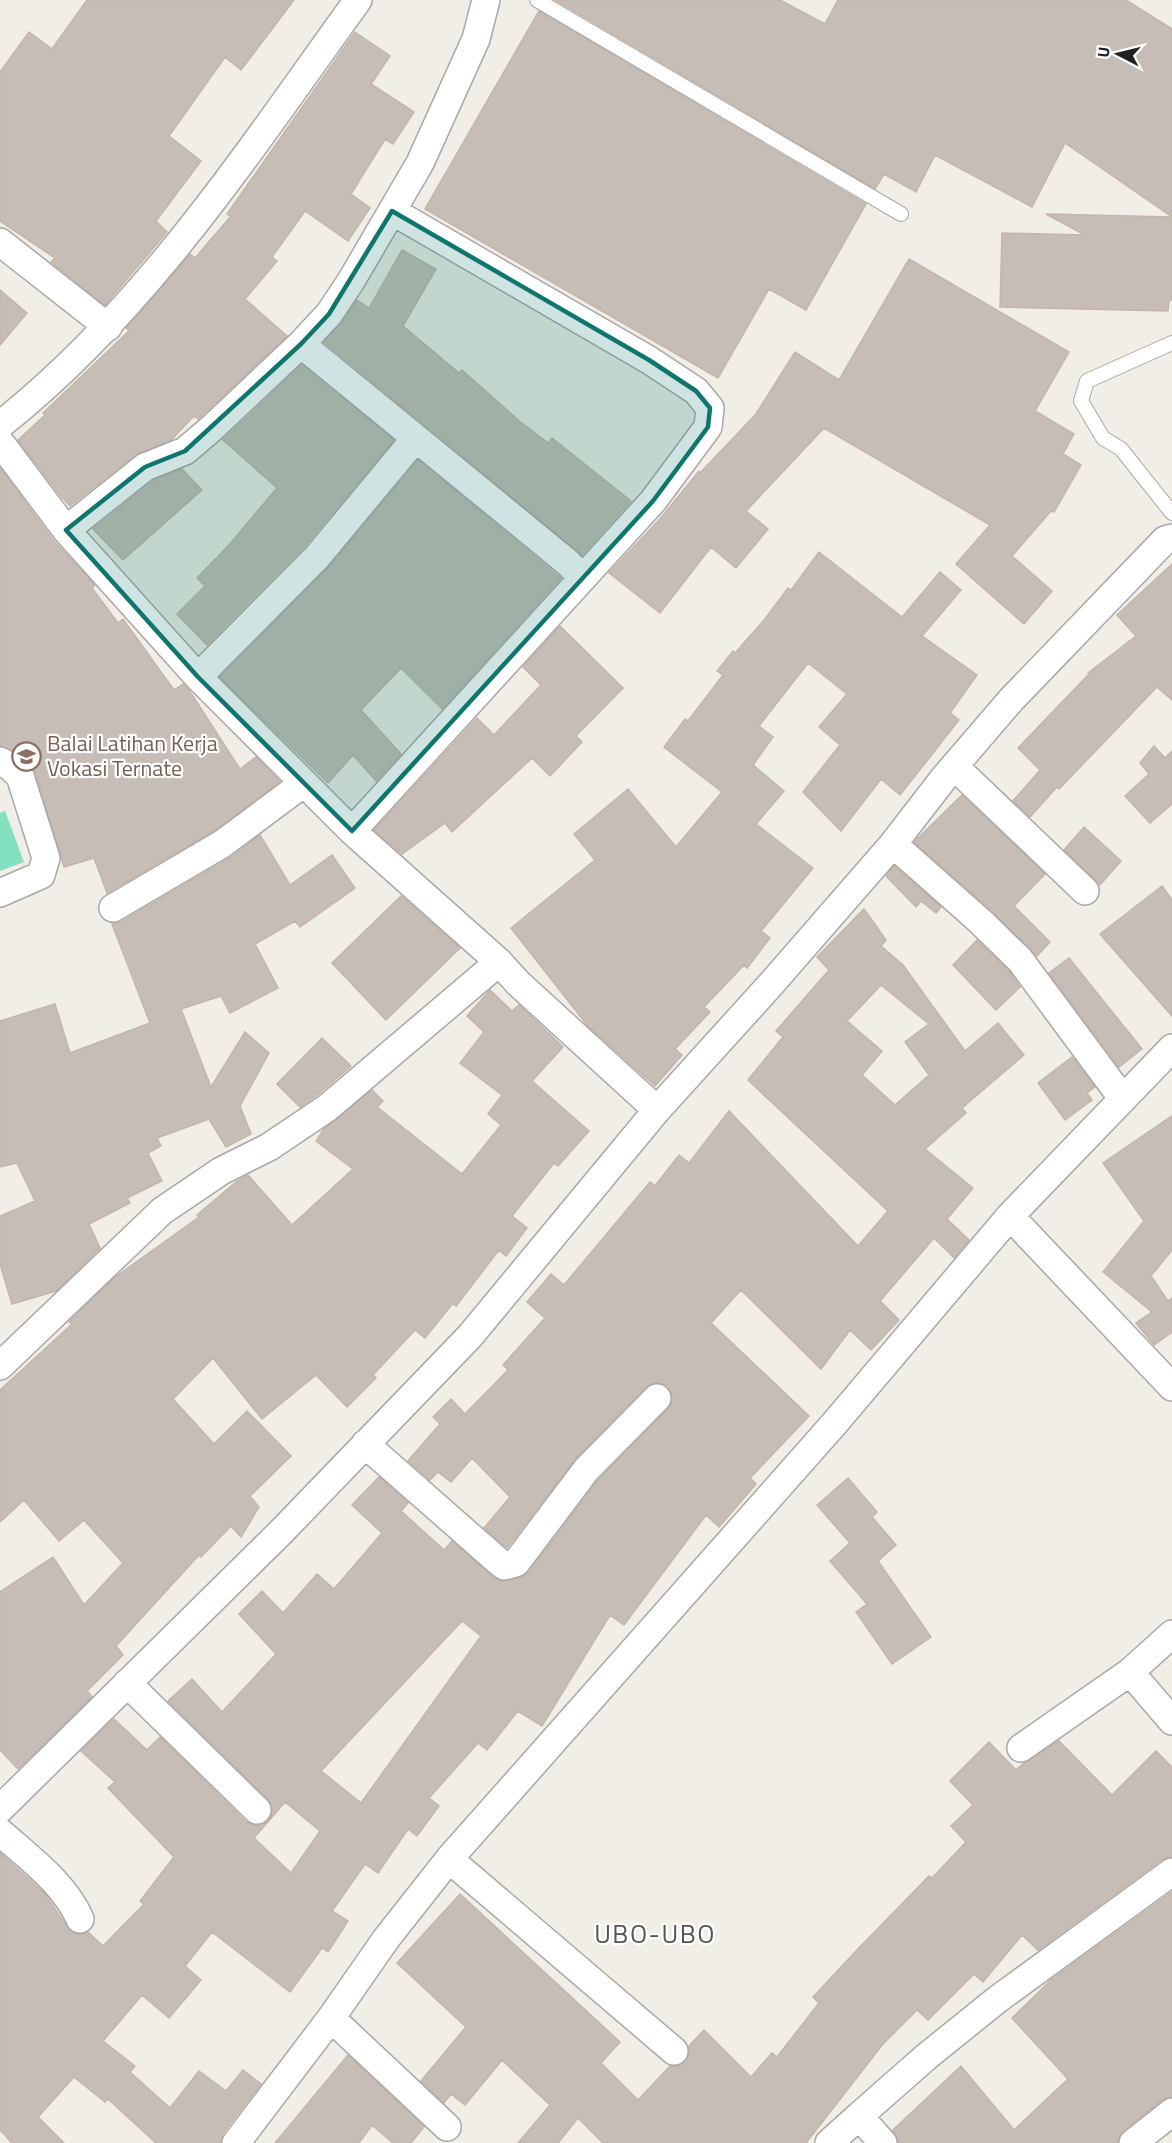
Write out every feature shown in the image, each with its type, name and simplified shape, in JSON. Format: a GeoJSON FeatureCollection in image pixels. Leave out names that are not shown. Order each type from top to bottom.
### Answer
{"type":"FeatureCollection","features":[{"type":"Feature","properties":{"kind":"street"},"geometry":{"type":"LineString","coordinates":[[0,424],[40,393],[108,327],[192,226],[358,0]]}},
{"type":"Feature","properties":{"kind":"street"},"geometry":{"type":"LineString","coordinates":[[66,530],[145,467],[185,451],[301,344],[329,314],[420,163],[471,49],[486,0]]}},
{"type":"Feature","properties":{"kind":"street"},"geometry":{"type":"LineString","coordinates":[[352,831],[653,501],[708,427],[710,408],[696,391],[649,360],[392,212]]}},
{"type":"Feature","properties":{"kind":"street"},"geometry":{"type":"LineString","coordinates":[[0,242],[108,327]]}},
{"type":"Feature","properties":{"kind":"street"},"geometry":{"type":"LineString","coordinates":[[301,344],[567,562],[582,578]]}},
{"type":"Feature","properties":{"kind":"street"},"geometry":{"type":"LineString","coordinates":[[198,676],[317,557],[415,439]]}},
{"type":"Feature","properties":{"kind":"street"},"geometry":{"type":"LineString","coordinates":[[0,442],[66,530],[198,676],[352,831],[499,962],[518,983],[657,1110]]}},
{"type":"Feature","properties":{"kind":"street"},"geometry":{"type":"LineString","coordinates":[[0,1809],[281,1532],[470,1336],[657,1110],[893,844],[954,766],[1011,700],[1165,540],[1172,538]]}},
{"type":"Feature","properties":{"kind":"street"},"geometry":{"type":"LineString","coordinates":[[0,761],[20,776],[46,858],[41,875],[0,893]]}},
{"type":"Feature","properties":{"kind":"street"},"geometry":{"type":"LineString","coordinates":[[954,766],[1085,891]]}},
{"type":"Feature","properties":{"kind":"street"},"geometry":{"type":"LineString","coordinates":[[113,908],[222,844],[304,783]]}},
{"type":"Feature","properties":{"kind":"street"},"geometry":{"type":"LineString","coordinates":[[893,844],[980,921],[1020,960],[1123,1100]]}},
{"type":"Feature","properties":{"kind":"street"},"geometry":{"type":"LineString","coordinates":[[0,1366],[162,1211],[221,1171],[268,1147],[327,1108],[499,962]]}},
{"type":"Feature","properties":{"kind":"street"},"geometry":{"type":"LineString","coordinates":[[236,2143],[331,2018],[386,1939],[449,1859],[834,1424],[1010,1216],[1172,1048]]}},
{"type":"Feature","properties":{"kind":"street"},"geometry":{"type":"LineString","coordinates":[[1010,1216],[1172,1387]]}},
{"type":"Feature","properties":{"kind":"street"},"geometry":{"type":"LineString","coordinates":[[365,1444],[504,1566],[512,1565],[516,1563],[586,1470],[657,1398]]}},
{"type":"Feature","properties":{"kind":"street"},"geometry":{"type":"LineString","coordinates":[[1021,1748],[1130,1672],[1172,1634]]}},
{"type":"Feature","properties":{"kind":"street"},"geometry":{"type":"LineString","coordinates":[[1130,1672],[1172,1721]]}},
{"type":"Feature","properties":{"kind":"street"},"geometry":{"type":"LineString","coordinates":[[127,1683],[257,1810]]}},
{"type":"Feature","properties":{"kind":"street"},"geometry":{"type":"LineString","coordinates":[[0,1832],[61,1890],[80,1919]]}},
{"type":"Feature","properties":{"kind":"street"},"geometry":{"type":"LineString","coordinates":[[449,1859],[674,2051]]}},
{"type":"Feature","properties":{"kind":"street"},"geometry":{"type":"LineString","coordinates":[[829,2143],[926,2057],[998,1999],[1172,1872]]}},
{"type":"Feature","properties":{"kind":"street"},"geometry":{"type":"LineString","coordinates":[[331,2018],[447,2127]]}},
{"type":"Feature","properties":{"kind":"street"},"geometry":{"type":"LineString","coordinates":[[1133,2143],[1172,2112]]}},
{"type":"Feature","properties":{"kind":"street"},"geometry":{"type":"LineString","coordinates":[[859,2116],[883,2143]]}},
{"type":"Feature","properties":{"kind":"lane"},"geometry":{"type":"LineString","coordinates":[[537,0],[901,214]]}},
{"type":"Feature","properties":{"kind":"lane"},"geometry":{"type":"LineString","coordinates":[[1172,343],[1087,381],[1080,401],[1103,438],[1121,449],[1172,513]]}},
{"type":"Feature","properties":{"kind":"highlighted area"},"geometry":{"type":"Polygon","coordinates":[[[392,211],[649,360],[696,391],[710,408],[708,427],[653,501],[352,831],[198,677],[66,530],[145,467],[185,451],[301,344],[329,314],[392,211]]]}},
{"type":"Feature","properties":{"kind":"green space"},"geometry":{"type":"Polygon","coordinates":[[[5,811],[24,862],[0,871],[0,813],[5,811]]]}},
{"type":"Feature","properties":{"kind":"building"},"geometry":{"type":"Polygon","coordinates":[[[87,0],[294,0],[241,70],[225,57],[169,136],[201,161],[156,221],[167,232],[105,305],[51,262],[55,258],[0,221],[0,72],[29,32],[52,49],[87,0]]]}},
{"type":"Feature","properties":{"kind":"building"},"geometry":{"type":"Polygon","coordinates":[[[555,0],[780,0],[825,24],[838,0],[1126,0],[1172,29],[1172,217],[1065,143],[1032,207],[935,155],[916,192],[884,174],[875,189],[555,0]]]}},
{"type":"Feature","properties":{"kind":"building"},"geometry":{"type":"Polygon","coordinates":[[[539,11],[866,204],[806,310],[769,289],[718,378],[425,209],[539,11]]]}},
{"type":"Feature","properties":{"kind":"building"},"geometry":{"type":"Polygon","coordinates":[[[355,32],[390,56],[371,84],[414,112],[393,144],[385,139],[351,194],[370,208],[348,241],[305,211],[272,257],[277,261],[245,299],[287,336],[198,419],[194,416],[171,440],[135,455],[70,506],[18,440],[129,331],[126,328],[190,254],[195,258],[231,216],[227,214],[355,32]]]}},
{"type":"Feature","properties":{"kind":"building"},"geometry":{"type":"Polygon","coordinates":[[[1046,214],[1172,217],[1172,300],[1169,300],[1168,311],[1000,307],[1002,233],[1085,235],[1046,214]]]}},
{"type":"Feature","properties":{"kind":"building"},"geometry":{"type":"Polygon","coordinates":[[[402,250],[436,269],[403,326],[459,373],[462,370],[548,443],[552,438],[631,501],[582,555],[324,342],[342,323],[357,300],[369,308],[402,250]]]}},
{"type":"Feature","properties":{"kind":"building"},"geometry":{"type":"Polygon","coordinates":[[[909,259],[1069,352],[1035,411],[1074,434],[1063,454],[1081,465],[1054,512],[1051,511],[1012,556],[1052,591],[1024,624],[956,564],[990,525],[824,428],[746,511],[768,529],[736,568],[711,547],[660,613],[609,573],[659,520],[699,471],[700,473],[756,414],[795,352],[839,380],[909,259]]]}},
{"type":"Feature","properties":{"kind":"building"},"geometry":{"type":"Polygon","coordinates":[[[0,290],[27,313],[0,345],[0,290]]]}},
{"type":"Feature","properties":{"kind":"building"},"geometry":{"type":"Polygon","coordinates":[[[302,365],[394,440],[305,546],[207,645],[177,614],[205,586],[197,578],[229,545],[277,488],[223,440],[302,365]]]}},
{"type":"Feature","properties":{"kind":"building"},"geometry":{"type":"Polygon","coordinates":[[[418,460],[561,578],[442,709],[401,668],[361,710],[401,754],[376,781],[353,755],[328,783],[220,677],[328,568],[418,460]]]}},
{"type":"Feature","properties":{"kind":"building"},"geometry":{"type":"Polygon","coordinates":[[[0,468],[53,540],[95,585],[92,588],[118,623],[123,619],[174,690],[183,684],[191,693],[240,769],[256,757],[280,782],[213,831],[107,893],[94,858],[64,867],[35,771],[19,754],[0,745],[0,468]]]}},
{"type":"Feature","properties":{"kind":"building"},"geometry":{"type":"Polygon","coordinates":[[[182,469],[202,490],[123,560],[93,529],[153,481],[182,469]]]}},
{"type":"Feature","properties":{"kind":"building"},"geometry":{"type":"Polygon","coordinates":[[[819,552],[902,617],[940,572],[961,590],[922,636],[977,675],[950,713],[959,720],[900,795],[881,779],[841,831],[803,792],[840,745],[819,727],[847,694],[808,663],[759,726],[773,737],[753,765],[784,791],[756,824],[813,868],[761,931],[770,938],[747,968],[744,965],[704,1007],[710,1012],[675,1049],[682,1055],[655,1086],[587,1025],[511,928],[595,860],[574,834],[628,789],[676,847],[722,792],[664,747],[685,719],[688,721],[723,675],[717,671],[733,651],[735,653],[765,619],[788,588],[791,590],[819,552]]]}},
{"type":"Feature","properties":{"kind":"building"},"geometry":{"type":"Polygon","coordinates":[[[1172,564],[1172,700],[1157,687],[1030,817],[1013,801],[1040,770],[1018,748],[1088,673],[1136,636],[1117,615],[1172,564]]]}},
{"type":"Feature","properties":{"kind":"building"},"geometry":{"type":"Polygon","coordinates":[[[560,626],[623,688],[576,736],[582,742],[550,776],[532,758],[452,832],[445,823],[402,854],[374,830],[477,718],[494,735],[541,685],[523,667],[560,626]]]}},
{"type":"Feature","properties":{"kind":"building"},"geometry":{"type":"Polygon","coordinates":[[[1154,746],[1165,758],[1172,751],[1172,804],[1150,823],[1125,796],[1149,774],[1140,763],[1154,746]]]}},
{"type":"Feature","properties":{"kind":"building"},"geometry":{"type":"Polygon","coordinates":[[[962,795],[1045,874],[1014,906],[1050,942],[1037,956],[990,909],[914,842],[962,795]]]}},
{"type":"Feature","properties":{"kind":"building"},"geometry":{"type":"Polygon","coordinates":[[[1084,827],[1121,861],[1100,885],[1064,850],[1084,827]]]}},
{"type":"Feature","properties":{"kind":"building"},"geometry":{"type":"Polygon","coordinates":[[[260,835],[290,885],[332,855],[355,888],[300,927],[295,921],[255,944],[278,988],[230,1013],[221,996],[181,1009],[211,1087],[245,1032],[269,1053],[240,1106],[251,1134],[226,1147],[209,1119],[157,1138],[161,1146],[148,1153],[162,1181],[127,1198],[130,1203],[89,1224],[100,1248],[56,1291],[12,1304],[0,1264],[0,1216],[35,1201],[17,1163],[0,1167],[0,1021],[55,1004],[70,1053],[150,1023],[112,924],[121,922],[230,858],[260,835]]]}},
{"type":"Feature","properties":{"kind":"building"},"geometry":{"type":"Polygon","coordinates":[[[894,866],[941,907],[936,913],[921,901],[916,907],[886,876],[894,866]]]}},
{"type":"Feature","properties":{"kind":"building"},"geometry":{"type":"Polygon","coordinates":[[[1162,886],[1172,900],[1172,1016],[1100,934],[1162,886]]]}},
{"type":"Feature","properties":{"kind":"building"},"geometry":{"type":"Polygon","coordinates":[[[401,896],[460,948],[386,1020],[332,963],[401,896]]]}},
{"type":"Feature","properties":{"kind":"building"},"geometry":{"type":"Polygon","coordinates":[[[864,909],[886,940],[881,946],[903,965],[965,1051],[998,1023],[1024,1055],[962,1108],[966,1113],[925,1149],[973,1188],[947,1219],[969,1240],[954,1258],[934,1238],[880,1301],[899,1320],[871,1350],[850,1330],[821,1369],[741,1290],[711,1323],[809,1416],[750,1478],[756,1484],[719,1527],[706,1515],[624,1625],[610,1615],[542,1726],[518,1711],[487,1750],[478,1743],[429,1798],[439,1806],[417,1836],[408,1829],[378,1873],[365,1864],[332,1911],[348,1921],[328,1952],[322,1948],[290,1992],[212,1932],[185,1966],[201,1980],[169,2018],[142,1995],[103,2041],[135,2066],[130,2072],[170,2108],[199,2071],[226,2091],[243,2070],[261,2084],[223,2133],[221,2143],[156,2143],[108,2099],[105,2102],[74,2077],[38,2117],[64,2143],[12,2143],[0,2130],[0,1853],[44,1893],[71,1932],[80,1935],[88,1932],[103,1946],[144,1904],[140,1901],[174,1857],[108,1788],[115,1782],[81,1751],[114,1719],[147,1750],[160,1737],[246,1822],[262,1825],[268,1821],[272,1813],[272,1805],[268,1799],[168,1701],[192,1679],[222,1712],[276,1654],[239,1614],[262,1591],[283,1613],[317,1574],[334,1589],[382,1533],[352,1505],[379,1477],[408,1503],[401,1511],[444,1550],[452,1541],[500,1581],[520,1578],[529,1572],[598,1480],[668,1409],[672,1403],[672,1394],[668,1386],[653,1383],[646,1387],[575,1459],[507,1548],[484,1528],[510,1497],[472,1458],[451,1482],[438,1472],[430,1480],[408,1461],[440,1424],[433,1417],[451,1399],[465,1414],[508,1370],[503,1365],[545,1318],[527,1302],[551,1274],[564,1285],[650,1182],[655,1186],[679,1155],[689,1163],[729,1111],[858,1246],[888,1211],[748,1080],[783,1037],[776,1031],[829,970],[817,957],[864,909]],[[881,985],[847,1021],[882,1051],[862,1075],[895,1105],[929,1075],[905,1042],[929,1024],[881,985]],[[462,1621],[321,1771],[361,1803],[481,1636],[462,1621]],[[285,1802],[254,1838],[291,1873],[320,1831],[285,1802]]]}},
{"type":"Feature","properties":{"kind":"building"},"geometry":{"type":"Polygon","coordinates":[[[977,940],[1008,970],[1020,987],[996,1010],[953,965],[977,940]]]}},
{"type":"Feature","properties":{"kind":"building"},"geometry":{"type":"Polygon","coordinates":[[[1069,958],[1142,1049],[1119,1067],[1049,973],[1069,958]]]}},
{"type":"Feature","properties":{"kind":"building"},"geometry":{"type":"Polygon","coordinates":[[[490,990],[512,1011],[519,1005],[563,1047],[532,1081],[589,1131],[558,1166],[554,1163],[512,1216],[527,1228],[506,1256],[499,1250],[456,1306],[453,1303],[425,1338],[415,1330],[373,1375],[376,1378],[347,1407],[316,1375],[262,1419],[213,1358],[173,1399],[214,1444],[247,1411],[291,1456],[250,1496],[259,1507],[241,1537],[231,1526],[201,1557],[199,1555],[116,1646],[123,1655],[87,1691],[92,1697],[18,1769],[0,1750],[0,1592],[53,1557],[84,1605],[123,1563],[84,1520],[59,1541],[24,1500],[0,1522],[0,1390],[72,1324],[69,1322],[114,1278],[199,1217],[197,1215],[237,1181],[248,1175],[292,1225],[353,1169],[316,1141],[323,1130],[372,1090],[383,1101],[377,1107],[462,1174],[501,1125],[488,1114],[502,1095],[460,1063],[484,1032],[467,1016],[490,990]]]}},
{"type":"Feature","properties":{"kind":"building"},"geometry":{"type":"Polygon","coordinates":[[[322,1038],[351,1066],[300,1107],[277,1084],[322,1038]]]}},
{"type":"Feature","properties":{"kind":"building"},"geometry":{"type":"Polygon","coordinates":[[[1072,1057],[1095,1087],[1087,1093],[1092,1100],[1065,1120],[1038,1083],[1072,1057]]]}},
{"type":"Feature","properties":{"kind":"building"},"geometry":{"type":"Polygon","coordinates":[[[1172,1116],[1172,1250],[1151,1276],[1168,1301],[1172,1298],[1172,1332],[1154,1345],[1136,1323],[1152,1312],[1103,1272],[1144,1221],[1103,1163],[1172,1116]]]}},
{"type":"Feature","properties":{"kind":"building"},"geometry":{"type":"Polygon","coordinates":[[[848,1478],[877,1512],[872,1517],[896,1545],[878,1561],[931,1637],[892,1664],[856,1612],[867,1604],[830,1561],[850,1543],[817,1505],[848,1478]]]}},
{"type":"Feature","properties":{"kind":"building"},"geometry":{"type":"Polygon","coordinates":[[[1059,1741],[1112,1795],[1156,1751],[1172,1767],[1172,1857],[1163,1859],[1038,1950],[1022,1935],[983,1982],[974,1974],[928,2020],[917,2010],[883,2044],[806,2143],[603,2143],[578,2118],[558,2143],[518,2143],[550,2105],[502,2060],[465,2105],[451,2094],[444,2103],[421,2081],[466,2027],[397,1963],[460,1894],[620,2042],[601,2063],[638,2100],[670,2066],[679,2066],[686,2062],[689,2046],[704,2030],[751,2077],[772,2053],[777,2057],[819,2003],[813,1997],[929,1876],[932,1878],[966,1842],[951,1826],[973,1805],[950,1781],[989,1742],[1016,1770],[1059,1741]]]}},
{"type":"Feature","properties":{"kind":"building"},"geometry":{"type":"Polygon","coordinates":[[[1172,1892],[1172,2097],[1162,2100],[1123,2131],[1118,2143],[898,2143],[893,2130],[961,2066],[1014,2130],[1068,2079],[1012,2018],[1051,1980],[1172,1892]]]}},
{"type":"Feature","properties":{"kind":"building"},"geometry":{"type":"Polygon","coordinates":[[[348,2055],[424,2127],[411,2143],[393,2143],[372,2125],[359,2143],[275,2143],[348,2055]]]}},
{"type":"Feature","properties":{"kind":"place","name":"Balai Latihan Kerja Vokasi Ternate"},"geometry":{"type":"Point","coordinates":[26,756]}},
{"type":"Feature","properties":{"kind":"district","name":"UBO-UBO"},"geometry":{"type":"Point","coordinates":[655,1934]}}]}
